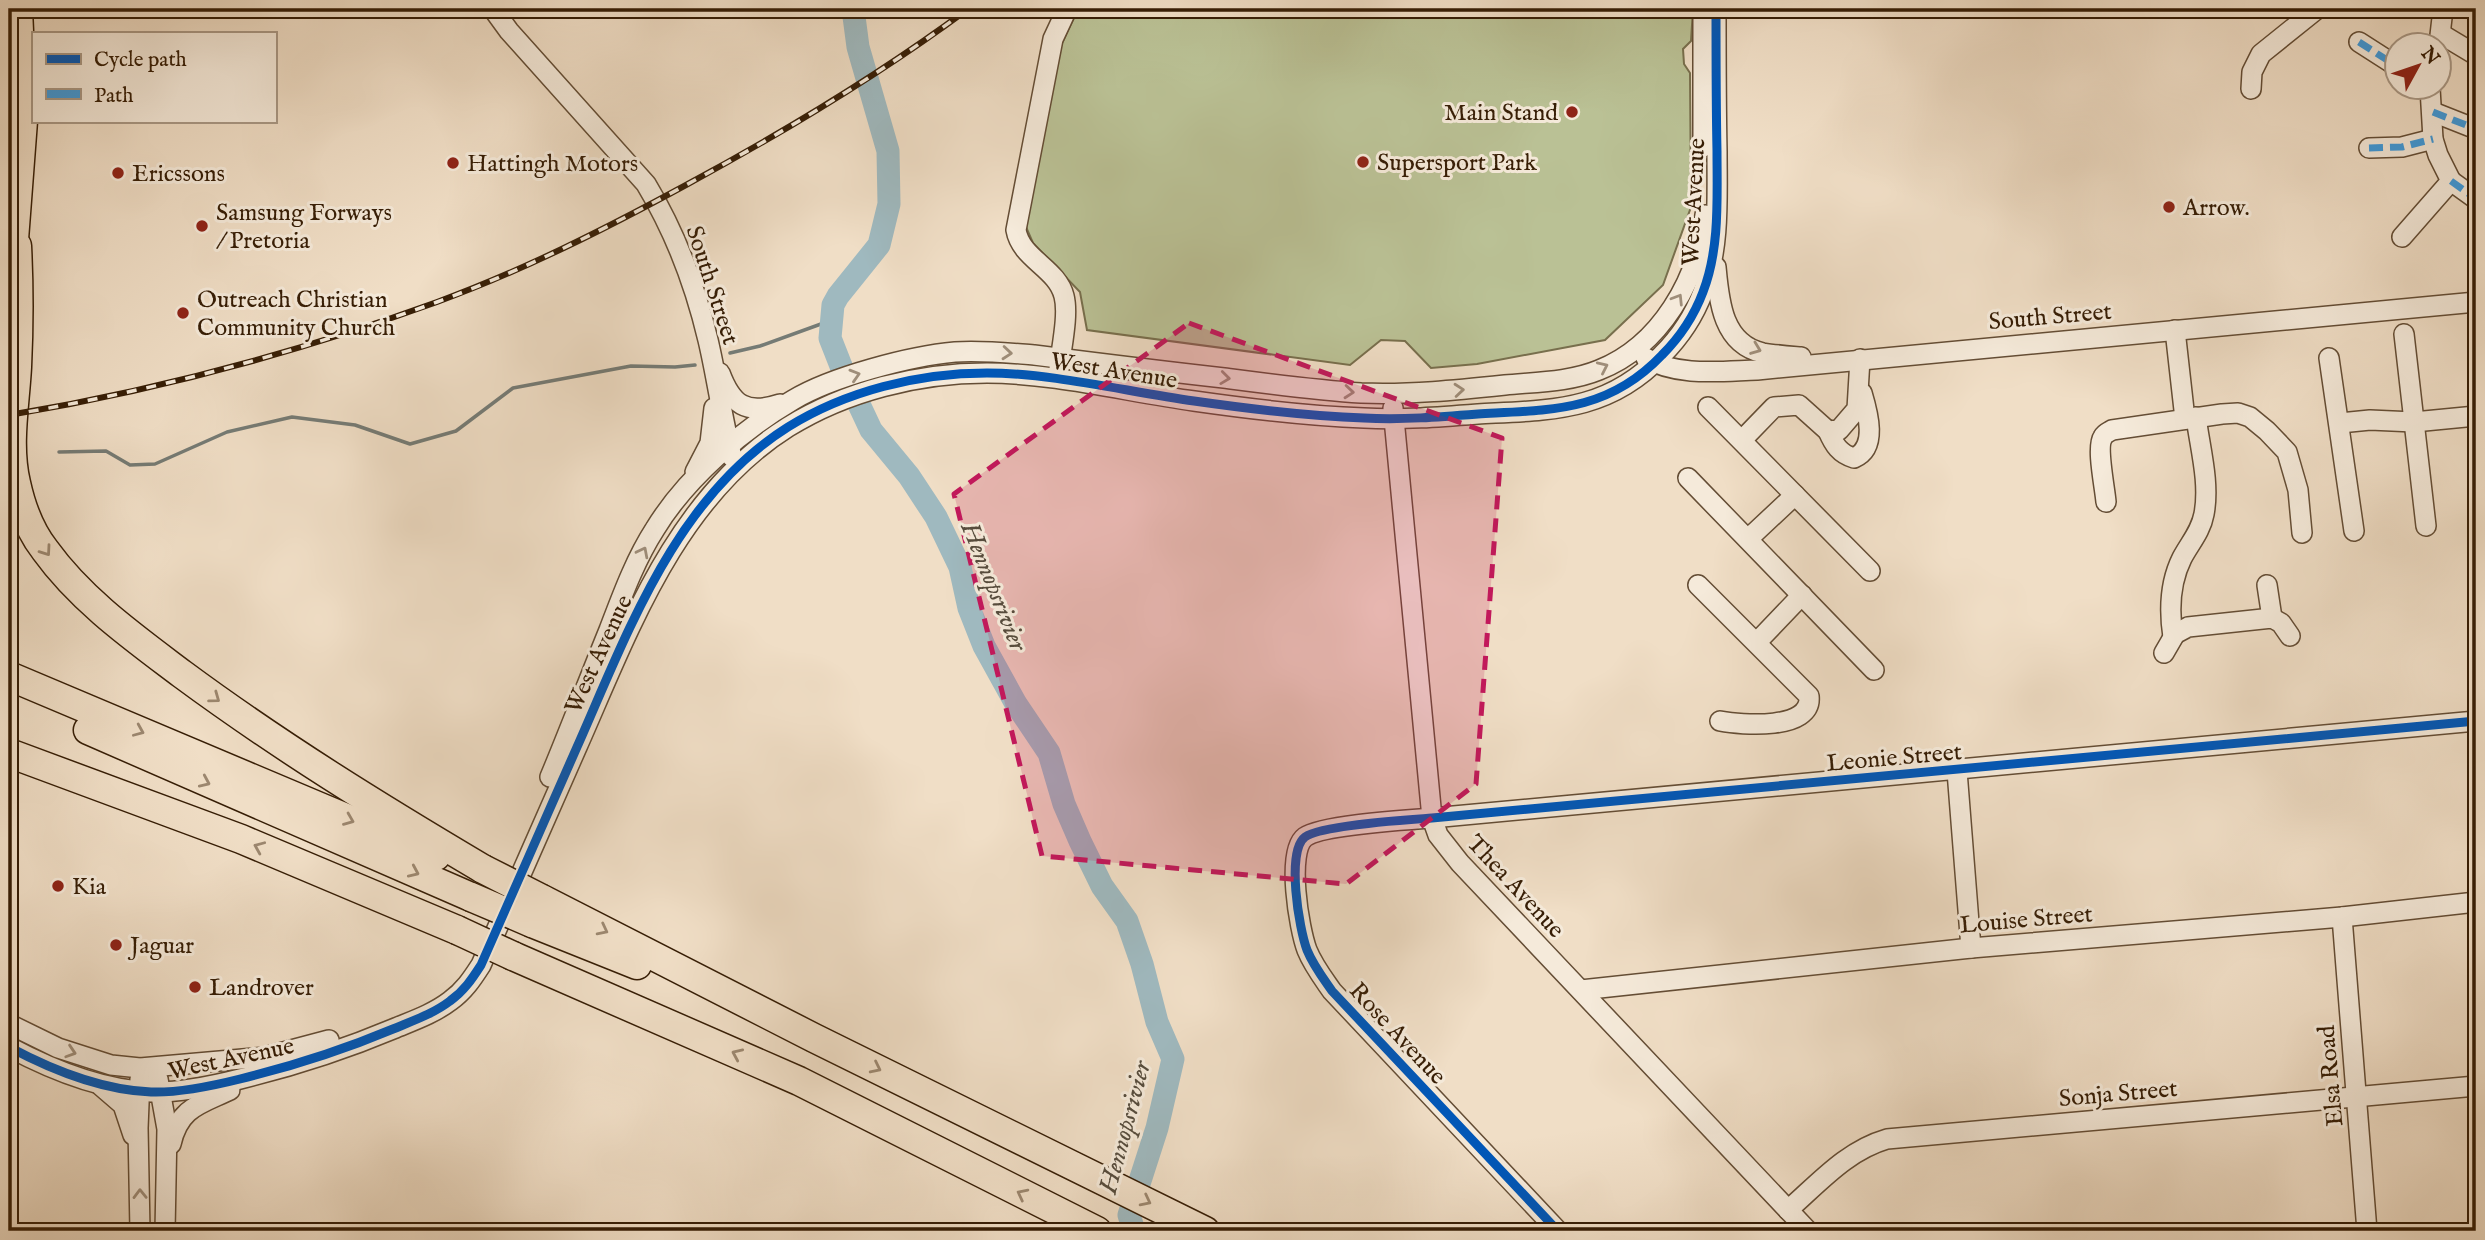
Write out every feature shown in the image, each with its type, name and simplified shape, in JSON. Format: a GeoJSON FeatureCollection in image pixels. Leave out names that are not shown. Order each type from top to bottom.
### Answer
{"type":"FeatureCollection","features":[{"type":"Feature","properties":{"kind":"highway"},"geometry":{"type":"LineString","coordinates":[[17,246],[20,306],[12,465],[24,511],[43,548],[62,572],[108,617],[208,693],[294,752],[483,869],[537,911]]}},
{"type":"Feature","properties":{"kind":"highway"},"geometry":{"type":"LineString","coordinates":[[9,676],[436,856],[483,869]]}},
{"type":"Feature","properties":{"kind":"highway"},"geometry":{"type":"LineString","coordinates":[[9,694],[471,897],[537,911],[814,1038],[1198,1227]]}},
{"type":"Feature","properties":{"kind":"highway"},"geometry":{"type":"LineString","coordinates":[[9,744],[116,792]]}},
{"type":"Feature","properties":{"kind":"highway"},"geometry":{"type":"LineString","coordinates":[[9,753],[241,839],[457,930],[799,1081],[1090,1228]]}},
{"type":"Feature","properties":{"kind":"main road"},"geometry":{"type":"LineString","coordinates":[[9,318],[26,121],[20,9]]}},
{"type":"Feature","properties":{"kind":"street","name":"South Street"},"geometry":{"type":"LineString","coordinates":[[493,9],[509,31],[646,184],[680,248],[708,339],[735,469]]}},
{"type":"Feature","properties":{"kind":"street"},"geometry":{"type":"LineString","coordinates":[[1057,380],[1066,305],[1064,294],[1056,281],[1024,249],[1016,230],[1052,39],[1067,9]]}},
{"type":"Feature","properties":{"kind":"street","name":"West Avenue"},"geometry":{"type":"LineString","coordinates":[[9,1047],[41,1064],[97,1082],[140,1091],[161,1092],[215,1085],[324,1056],[424,1016],[448,1003],[472,980],[657,573],[703,505],[735,469],[777,435],[822,409],[901,371],[955,352],[997,352],[1306,388],[1391,393],[1452,391],[1570,378],[1599,370],[1633,350],[1665,318],[1679,298],[1694,267],[1701,242],[1705,208],[1703,9]]}},
{"type":"Feature","properties":{"kind":"street","name":"West Avenue"},"geometry":{"type":"LineString","coordinates":[[9,1024],[70,1052],[111,1065],[148,1067],[248,1060],[312,1046],[420,1007],[443,993],[462,975],[476,950],[548,782],[632,573],[654,530],[688,486],[729,446],[794,399],[830,383],[901,371],[930,376],[990,373],[1057,380],[1273,412],[1394,419],[1573,405],[1626,387],[1673,343],[1695,310],[1707,283],[1714,248],[1717,186],[1716,9]]}},
{"type":"Feature","properties":{"kind":"street"},"geometry":{"type":"LineString","coordinates":[[2251,89],[2252,72],[2261,54],[2317,9]]}},
{"type":"Feature","properties":{"kind":"street"},"geometry":{"type":"LineString","coordinates":[[2441,32],[2442,9]]}},
{"type":"Feature","properties":{"kind":"street"},"geometry":{"type":"LineString","coordinates":[[2359,43],[2384,58]]}},
{"type":"Feature","properties":{"kind":"street"},"geometry":{"type":"LineString","coordinates":[[2454,46],[2476,55]]}},
{"type":"Feature","properties":{"kind":"street"},"geometry":{"type":"LineString","coordinates":[[2432,102],[2433,139],[2438,155],[2451,181],[2476,198]]}},
{"type":"Feature","properties":{"kind":"street"},"geometry":{"type":"LineString","coordinates":[[2433,112],[2476,129]]}},
{"type":"Feature","properties":{"kind":"street"},"geometry":{"type":"LineString","coordinates":[[2369,148],[2402,147],[2433,139]]}},
{"type":"Feature","properties":{"kind":"street"},"geometry":{"type":"LineString","coordinates":[[2402,237],[2451,181]]}},
{"type":"Feature","properties":{"kind":"street"},"geometry":{"type":"LineString","coordinates":[[1714,248],[1723,317],[1738,338],[1748,347],[1761,352],[1838,362]]}},
{"type":"Feature","properties":{"kind":"street","name":"South Street"},"geometry":{"type":"LineString","coordinates":[[1633,350],[1654,363],[1670,367],[1713,371],[1757,370],[2476,302]]}},
{"type":"Feature","properties":{"kind":"street"},"geometry":{"type":"LineString","coordinates":[[2175,330],[2190,418],[2204,474],[2205,503],[2200,526],[2174,578],[2168,645],[2188,627],[2272,618],[2281,623],[2290,636]]}},
{"type":"Feature","properties":{"kind":"street"},"geometry":{"type":"LineString","coordinates":[[2404,334],[2426,526]]}},
{"type":"Feature","properties":{"kind":"street"},"geometry":{"type":"LineString","coordinates":[[708,339],[727,391],[735,400],[758,409],[794,399]]}},
{"type":"Feature","properties":{"kind":"street"},"geometry":{"type":"LineString","coordinates":[[2329,358],[2354,531]]}},
{"type":"Feature","properties":{"kind":"street"},"geometry":{"type":"LineString","coordinates":[[1742,440],[1777,406],[1794,405],[1803,407],[1824,428],[1834,445],[1845,456],[1854,458],[1865,450],[1869,433],[1866,411],[1858,392],[1860,359]]}},
{"type":"Feature","properties":{"kind":"street"},"geometry":{"type":"LineString","coordinates":[[688,486],[712,435],[716,386]]}},
{"type":"Feature","properties":{"kind":"street"},"geometry":{"type":"LineString","coordinates":[[1824,428],[1858,392]]}},
{"type":"Feature","properties":{"kind":"street","name":"Thea Avenue"},"geometry":{"type":"LineString","coordinates":[[1391,393],[1432,818],[1438,835],[1460,863],[1808,1231]]}},
{"type":"Feature","properties":{"kind":"street"},"geometry":{"type":"LineString","coordinates":[[1708,407],[1870,571]]}},
{"type":"Feature","properties":{"kind":"street"},"geometry":{"type":"LineString","coordinates":[[2106,502],[2101,449],[2103,435],[2112,430],[2238,414],[2250,417],[2287,452],[2292,462],[2299,497],[2302,533]]}},
{"type":"Feature","properties":{"kind":"street"},"geometry":{"type":"LineString","coordinates":[[2340,423],[2370,420],[2414,422],[2476,416]]}},
{"type":"Feature","properties":{"kind":"street"},"geometry":{"type":"LineString","coordinates":[[1688,478],[1874,670]]}},
{"type":"Feature","properties":{"kind":"street"},"geometry":{"type":"LineString","coordinates":[[1748,538],[1795,495]]}},
{"type":"Feature","properties":{"kind":"street"},"geometry":{"type":"LineString","coordinates":[[1698,585],[1809,696],[1810,703],[1802,713],[1772,724],[1736,724],[1720,720]]}},
{"type":"Feature","properties":{"kind":"street"},"geometry":{"type":"LineString","coordinates":[[2267,585],[2272,618]]}},
{"type":"Feature","properties":{"kind":"street"},"geometry":{"type":"LineString","coordinates":[[1757,642],[1802,595]]}},
{"type":"Feature","properties":{"kind":"street","name":"Leonie Street"},"geometry":{"type":"LineString","coordinates":[[1316,831],[1460,815],[2476,721]]}},
{"type":"Feature","properties":{"kind":"street"},"geometry":{"type":"LineString","coordinates":[[1957,771],[1972,948]]}},
{"type":"Feature","properties":{"kind":"street"},"geometry":{"type":"LineString","coordinates":[[1428,780],[1443,801],[1460,815]]}},
{"type":"Feature","properties":{"kind":"street","name":"Rose Avenue"},"geometry":{"type":"LineString","coordinates":[[1316,831],[1306,836],[1297,846],[1294,864],[1301,930],[1319,972],[1332,992],[1558,1231]]}},
{"type":"Feature","properties":{"kind":"street","name":"Louise Street"},"geometry":{"type":"LineString","coordinates":[[1581,990],[1972,948],[2342,917],[2476,902]]}},
{"type":"Feature","properties":{"kind":"street","name":"Elsa Road"},"geometry":{"type":"LineString","coordinates":[[2342,917],[2367,1231]]}},
{"type":"Feature","properties":{"kind":"street"},"geometry":{"type":"LineString","coordinates":[[140,1231],[140,1091],[148,1067]]}},
{"type":"Feature","properties":{"kind":"street"},"geometry":{"type":"LineString","coordinates":[[148,1067],[161,1092],[167,1129],[165,1231]]}},
{"type":"Feature","properties":{"kind":"street"},"geometry":{"type":"LineString","coordinates":[[168,1160],[174,1131],[192,1107],[263,1074]]}},
{"type":"Feature","properties":{"kind":"street"},"geometry":{"type":"LineString","coordinates":[[97,1082],[123,1105],[139,1156]]}},
{"type":"Feature","properties":{"kind":"street","name":"Sonja Street"},"geometry":{"type":"LineString","coordinates":[[1788,1210],[1851,1155],[1870,1144],[1887,1139],[2476,1086]]}},
{"type":"Feature","properties":{"kind":"highlighted area"},"geometry":{"type":"Polygon","coordinates":[[[1189,323],[1502,438],[1476,784],[1346,884],[1042,856],[954,494],[1189,323]]]}},
{"type":"Feature","properties":{"kind":"green space","name":"Supersport Park"},"geometry":{"type":"Polygon","coordinates":[[[1078,9],[1693,9],[1691,41],[1683,49],[1684,64],[1690,73],[1691,207],[1663,285],[1605,340],[1477,364],[1431,368],[1405,341],[1381,340],[1350,365],[1087,330],[1080,292],[1033,243],[1026,227],[1027,206],[1056,56],[1078,9]]]}},
{"type":"Feature","properties":{"kind":"waterway","name":"Hennopsrivier"},"geometry":{"type":"LineString","coordinates":[[853,9],[858,47],[888,151],[889,204],[879,245],[833,305],[830,338],[871,430],[909,476],[936,517],[960,567],[969,608],[984,646],[1016,704],[1049,753],[1064,804],[1080,841],[1102,886],[1127,921],[1142,964],[1157,1022],[1173,1059],[1157,1128],[1129,1215],[1134,1231]]}},
{"type":"Feature","properties":{"kind":"waterway"},"geometry":{"type":"LineString","coordinates":[[730,353],[760,346],[832,320]]}},
{"type":"Feature","properties":{"kind":"waterway"},"geometry":{"type":"LineString","coordinates":[[59,452],[106,451],[130,465],[155,464],[227,432],[292,417],[355,425],[410,444],[456,431],[513,388],[631,366],[695,365]]}},
{"type":"Feature","properties":{"kind":"railway"},"geometry":{"type":"LineString","coordinates":[[9,415],[118,394],[226,368],[385,320],[501,276],[625,217],[759,144],[866,80],[968,9]]}},
{"type":"Feature","properties":{"kind":"marked path"},"geometry":{"type":"LineString","coordinates":[[2359,42],[2384,58]]}},
{"type":"Feature","properties":{"kind":"marked path"},"geometry":{"type":"LineString","coordinates":[[2433,112],[2476,129]]}},
{"type":"Feature","properties":{"kind":"marked path"},"geometry":{"type":"LineString","coordinates":[[2369,148],[2402,147],[2433,139]]}},
{"type":"Feature","properties":{"kind":"marked path"},"geometry":{"type":"LineString","coordinates":[[2451,181],[2476,199]]}},
{"type":"Feature","properties":{"kind":"cycle path"},"geometry":{"type":"LineString","coordinates":[[9,1047],[60,1071],[95,1083],[151,1092],[185,1090],[260,1074],[337,1051],[422,1017],[455,997],[481,965],[636,614],[685,529],[715,491],[749,456],[788,427],[834,403],[883,386],[935,376],[987,373],[1064,379],[1257,409],[1378,419],[1554,409],[1599,398],[1621,388],[1642,374],[1675,341],[1695,309],[1708,275],[1715,240],[1717,205],[1716,9]]}},
{"type":"Feature","properties":{"kind":"cycle path"},"geometry":{"type":"LineString","coordinates":[[1558,1231],[1332,991],[1318,971],[1304,940],[1296,891],[1296,858],[1299,845],[1305,837],[1328,829],[1385,822],[2476,721]]}},
{"type":"Feature","properties":{"kind":"place","name":"Main Stand"},"geometry":{"type":"Point","coordinates":[1572,112]}},
{"type":"Feature","properties":{"kind":"place","name":"Supersport Park"},"geometry":{"type":"Point","coordinates":[1363,162]}},
{"type":"Feature","properties":{"kind":"place","name":"Hattingh Motors"},"geometry":{"type":"Point","coordinates":[453,163]}},
{"type":"Feature","properties":{"kind":"place","name":"Ericssons"},"geometry":{"type":"Point","coordinates":[118,173]}},
{"type":"Feature","properties":{"kind":"place","name":"Arrow."},"geometry":{"type":"Point","coordinates":[2169,207]}},
{"type":"Feature","properties":{"kind":"place","name":"Samsung Forways / Pretoria"},"geometry":{"type":"Point","coordinates":[202,226]}},
{"type":"Feature","properties":{"kind":"place","name":"Outreach Christian Community Church"},"geometry":{"type":"Point","coordinates":[183,313]}},
{"type":"Feature","properties":{"kind":"place","name":"Kia"},"geometry":{"type":"Point","coordinates":[58,886]}},
{"type":"Feature","properties":{"kind":"place","name":"Jaguar"},"geometry":{"type":"Point","coordinates":[116,945]}},
{"type":"Feature","properties":{"kind":"place","name":"Landrover"},"geometry":{"type":"Point","coordinates":[195,987]}}]}
